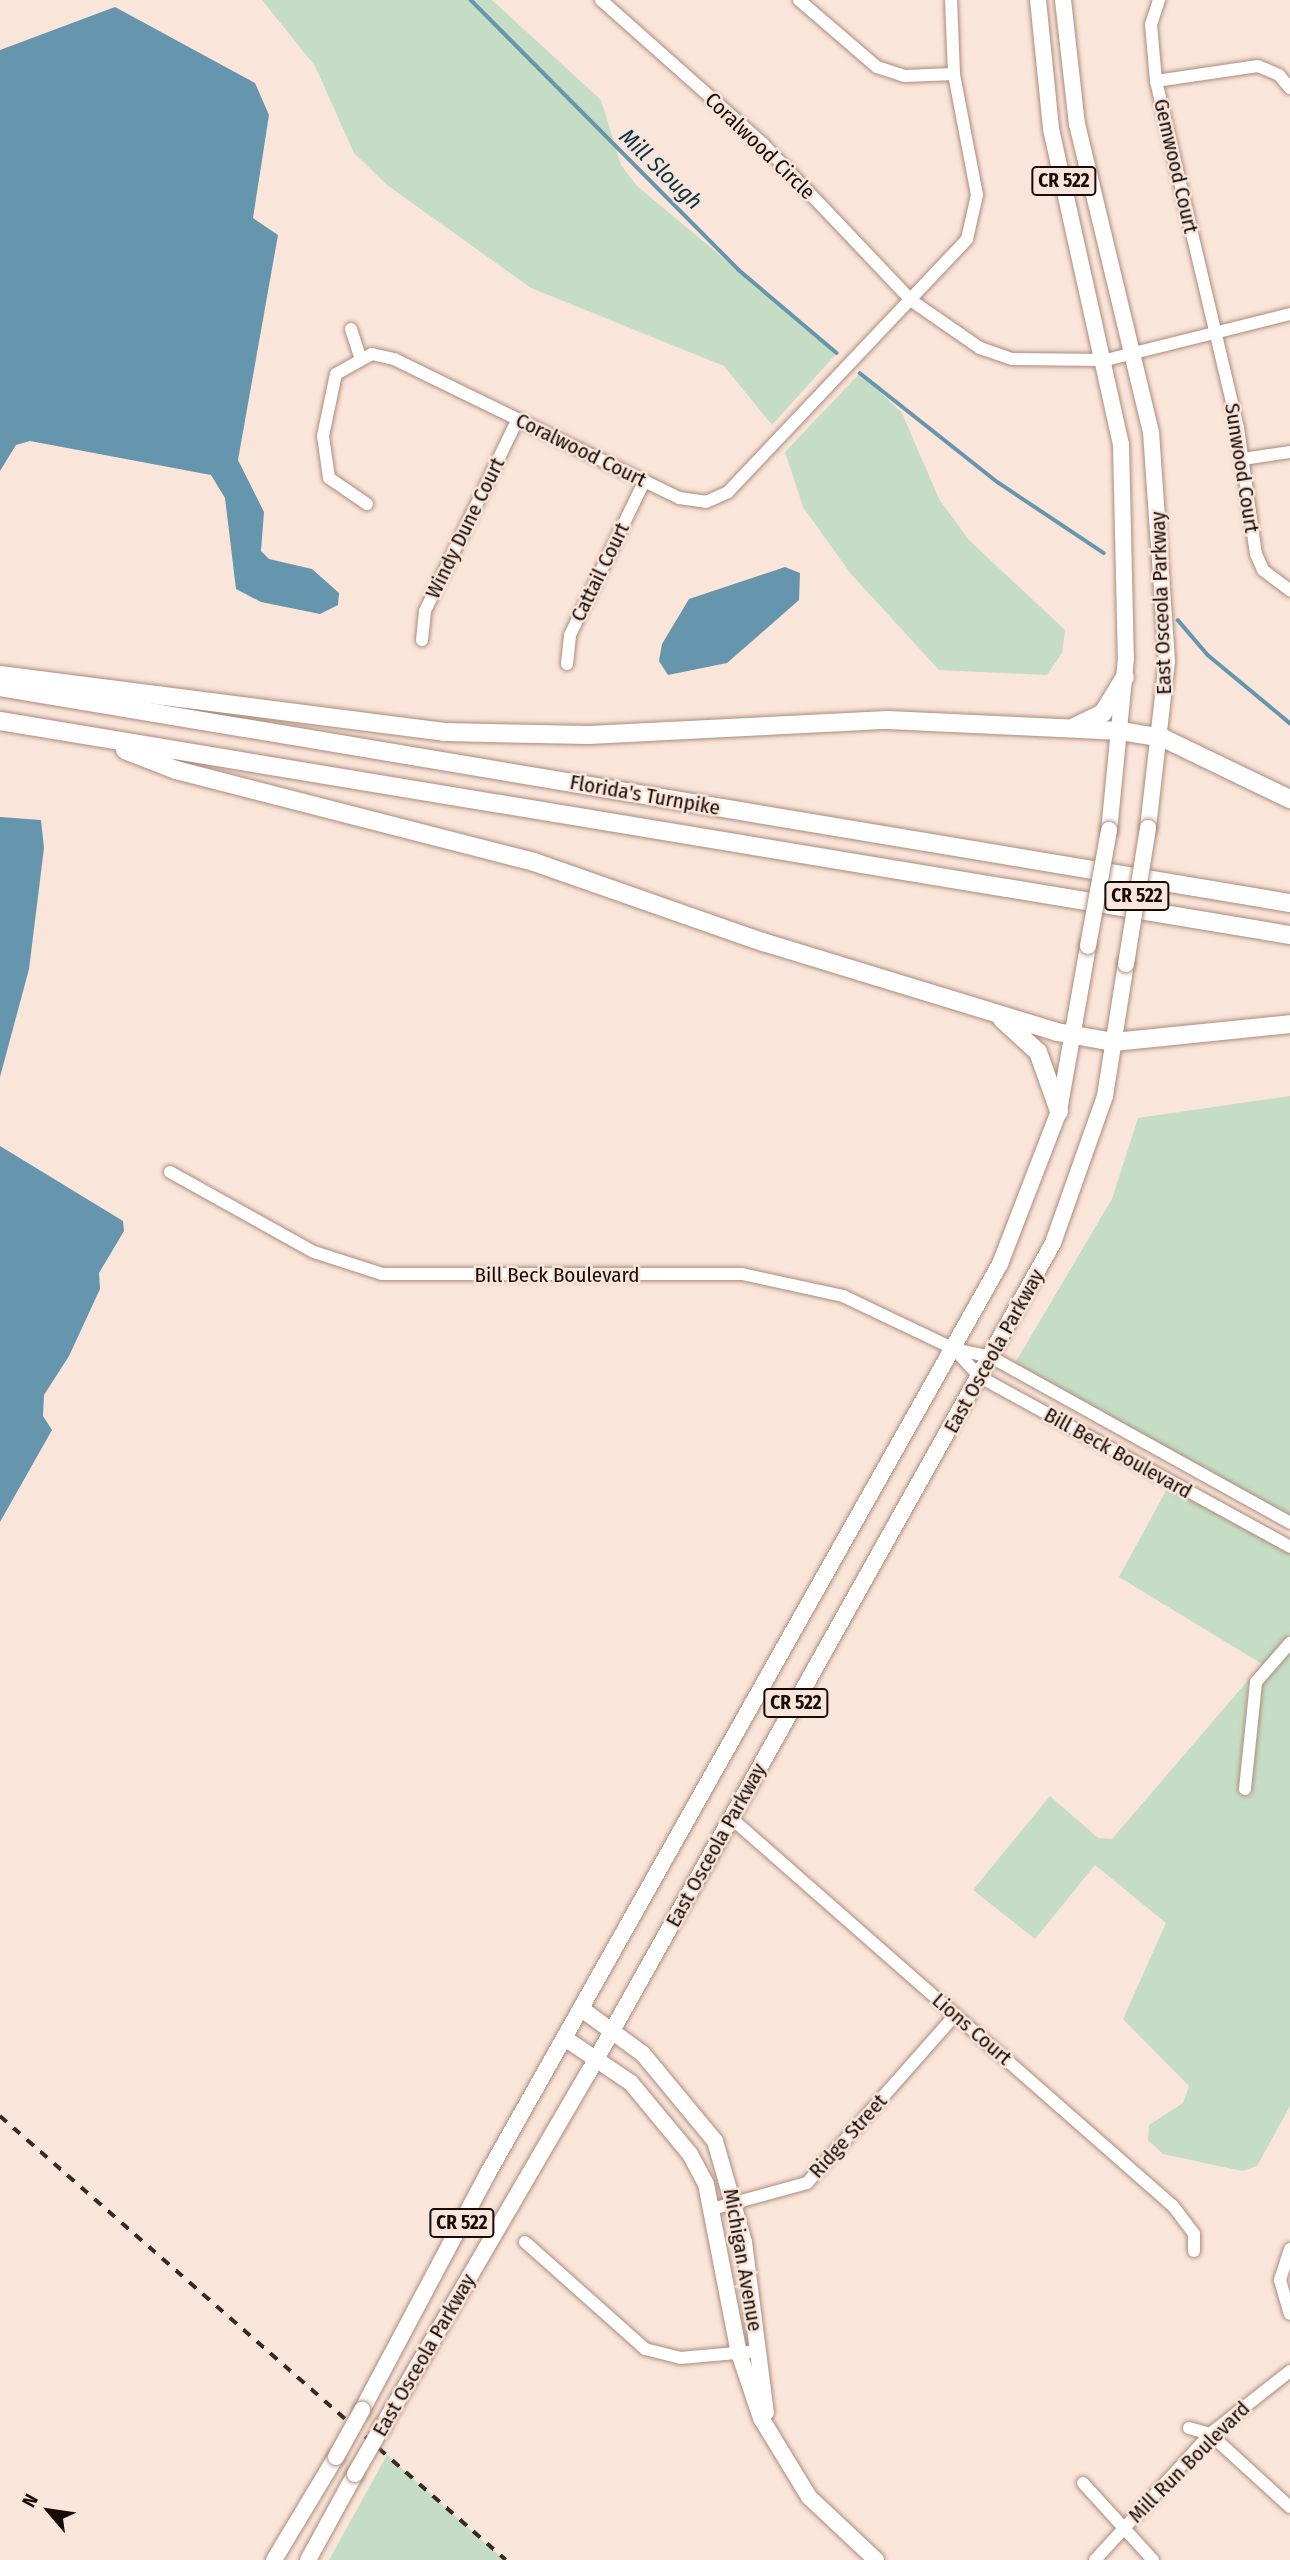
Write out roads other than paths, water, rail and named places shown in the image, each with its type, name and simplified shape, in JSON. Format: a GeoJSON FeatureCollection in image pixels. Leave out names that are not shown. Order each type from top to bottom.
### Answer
{"type":"FeatureCollection","features":[{"type":"Feature","properties":{"kind":"highway"},"geometry":{"type":"LineString","coordinates":[[0,675],[456,733],[589,735],[888,720],[1121,731],[1163,738],[1290,799]]}},
{"type":"Feature","properties":{"kind":"highway"},"geometry":{"type":"LineString","coordinates":[[1067,729],[1103,713],[1125,677]]}},
{"type":"Feature","properties":{"kind":"highway","name":"Florida's Turnpike"},"geometry":{"type":"LineString","coordinates":[[0,687],[1290,903]]}},
{"type":"Feature","properties":{"kind":"highway","name":"Florida's Turnpike"},"geometry":{"type":"LineString","coordinates":[[0,721],[1290,935]]}},
{"type":"Feature","properties":{"kind":"highway"},"geometry":{"type":"LineString","coordinates":[[92,737],[176,770],[534,862],[763,942],[1073,1035],[1114,1042],[1290,1024]]}},
{"type":"Feature","properties":{"kind":"highway"},"geometry":{"type":"LineString","coordinates":[[987,1009],[1038,1052],[1059,1111]]}},
{"type":"Feature","properties":{"kind":"main road","name":"East Osceola Parkway"},"geometry":{"type":"LineString","coordinates":[[274,2560],[336,2457],[566,2039],[954,1349],[1011,1240],[1059,1111],[1109,830],[1121,731],[1125,677],[1128,528],[1106,360],[1051,129],[1038,0]]}},
{"type":"Feature","properties":{"kind":"main road","name":"East Osceola Parkway"},"geometry":{"type":"LineString","coordinates":[[308,2560],[382,2427],[598,2056],[991,1357],[1071,1203],[1100,1115],[1163,738],[1164,588],[1151,432],[1135,352],[1077,124],[1063,0]]}},
{"type":"Feature","properties":{"kind":"main road","name":"Michigan Avenue"},"geometry":{"type":"LineString","coordinates":[[583,2010],[614,2027],[694,2108],[715,2141],[737,2205],[774,2442]]}},
{"type":"Feature","properties":{"kind":"main road","name":"Michigan Avenue"},"geometry":{"type":"LineString","coordinates":[[566,2039],[598,2056],[666,2119],[706,2184],[739,2353],[774,2442],[809,2497],[876,2560]]}},
{"type":"Feature","properties":{"kind":"street","name":"Coralwood Circle"},"geometry":{"type":"LineString","coordinates":[[601,0],[762,144],[912,301],[945,328],[1012,359],[1106,360],[1290,314]]}},
{"type":"Feature","properties":{"kind":"street"},"geometry":{"type":"LineString","coordinates":[[799,0],[877,67],[905,76],[954,74]]}},
{"type":"Feature","properties":{"kind":"street"},"geometry":{"type":"LineString","coordinates":[[912,301],[961,248],[976,211],[954,74],[951,0]]}},
{"type":"Feature","properties":{"kind":"street","name":"Gemwood Court"},"geometry":{"type":"LineString","coordinates":[[1159,0],[1151,24],[1156,81],[1216,332]]}},
{"type":"Feature","properties":{"kind":"street"},"geometry":{"type":"LineString","coordinates":[[1156,81],[1258,66],[1279,75],[1290,88]]}},
{"type":"Feature","properties":{"kind":"street","name":"Coralwood Court"},"geometry":{"type":"LineString","coordinates":[[360,356],[394,359],[692,502],[728,492],[912,301]]}},
{"type":"Feature","properties":{"kind":"street"},"geometry":{"type":"LineString","coordinates":[[351,329],[360,356],[340,368],[330,387],[323,457],[332,483],[367,503]]}},
{"type":"Feature","properties":{"kind":"street","name":"Sunwood Court"},"geometry":{"type":"LineString","coordinates":[[1216,332],[1243,459],[1257,560],[1290,590]]}},
{"type":"Feature","properties":{"kind":"street","name":"Windy Dune Court"},"geometry":{"type":"LineString","coordinates":[[422,640],[425,611],[518,419]]}},
{"type":"Feature","properties":{"kind":"street"},"geometry":{"type":"LineString","coordinates":[[1243,459],[1290,452]]}},
{"type":"Feature","properties":{"kind":"street","name":"Cattail Court"},"geometry":{"type":"LineString","coordinates":[[567,664],[570,635],[645,481]]}},
{"type":"Feature","properties":{"kind":"street","name":"Bill Beck Boulevard"},"geometry":{"type":"LineString","coordinates":[[170,1172],[347,1266],[382,1274],[764,1276],[867,1305],[954,1349],[991,1357],[1290,1523]]}},
{"type":"Feature","properties":{"kind":"street","name":"Bill Beck Boulevard"},"geometry":{"type":"LineString","coordinates":[[954,1349],[980,1377],[1290,1547]]}},
{"type":"Feature","properties":{"kind":"street"},"geometry":{"type":"LineString","coordinates":[[1245,1789],[1256,1682],[1290,1643]]}},
{"type":"Feature","properties":{"kind":"street","name":"Lions Court"},"geometry":{"type":"LineString","coordinates":[[731,1818],[1173,2206],[1194,2234],[1194,2251]]}},
{"type":"Feature","properties":{"kind":"street","name":"Ridge Street"},"geometry":{"type":"LineString","coordinates":[[712,2209],[737,2205],[807,2183],[955,2015]]}},
{"type":"Feature","properties":{"kind":"street"},"geometry":{"type":"LineString","coordinates":[[525,2242],[645,2349],[680,2358],[759,2351]]}},
{"type":"Feature","properties":{"kind":"street"},"geometry":{"type":"LineString","coordinates":[[1290,2249],[1280,2280],[1290,2314]]}},
{"type":"Feature","properties":{"kind":"street","name":"Mill Run Boulevard"},"geometry":{"type":"LineString","coordinates":[[1095,2560],[1210,2434],[1290,2371]]}},
{"type":"Feature","properties":{"kind":"street"},"geometry":{"type":"LineString","coordinates":[[1189,2428],[1210,2434],[1290,2507]]}},
{"type":"Feature","properties":{"kind":"street"},"geometry":{"type":"LineString","coordinates":[[1083,2483],[1153,2560]]}},
{"type":"Feature","properties":{"kind":"water"},"geometry":{"type":"Polygon","coordinates":[[[115,7],[255,83],[269,115],[253,218],[278,235],[238,460],[264,512],[261,551],[269,559],[312,569],[339,593],[338,605],[320,614],[261,602],[236,589],[225,498],[211,475],[30,441],[16,445],[0,471],[0,50],[115,7]]]}},
{"type":"Feature","properties":{"kind":"water"},"geometry":{"type":"Polygon","coordinates":[[[785,567],[800,573],[799,600],[727,663],[668,675],[659,661],[662,644],[689,599],[785,567]]]}},
{"type":"Feature","properties":{"kind":"water"},"geometry":{"type":"Polygon","coordinates":[[[0,817],[41,820],[44,848],[29,969],[0,1077],[0,817]]]}},
{"type":"Feature","properties":{"kind":"water"},"geometry":{"type":"Polygon","coordinates":[[[0,1146],[123,1221],[124,1231],[99,1273],[100,1289],[69,1356],[44,1395],[43,1416],[52,1430],[0,1522],[0,1146]]]}},
{"type":"Feature","properties":{"kind":"waterway","name":"Mill Slough"},"geometry":{"type":"LineString","coordinates":[[471,0],[739,270],[837,353]]}},
{"type":"Feature","properties":{"kind":"waterway","name":"Mill Slough"},"geometry":{"type":"LineString","coordinates":[[860,373],[999,483],[1104,553]]}},
{"type":"Feature","properties":{"kind":"waterway","name":"Mill Slough"},"geometry":{"type":"LineString","coordinates":[[1178,620],[1208,655],[1290,723]]}},
{"type":"Feature","properties":{"kind":"railway"},"geometry":{"type":"LineString","coordinates":[[0,2116],[506,2560]]}}]}
